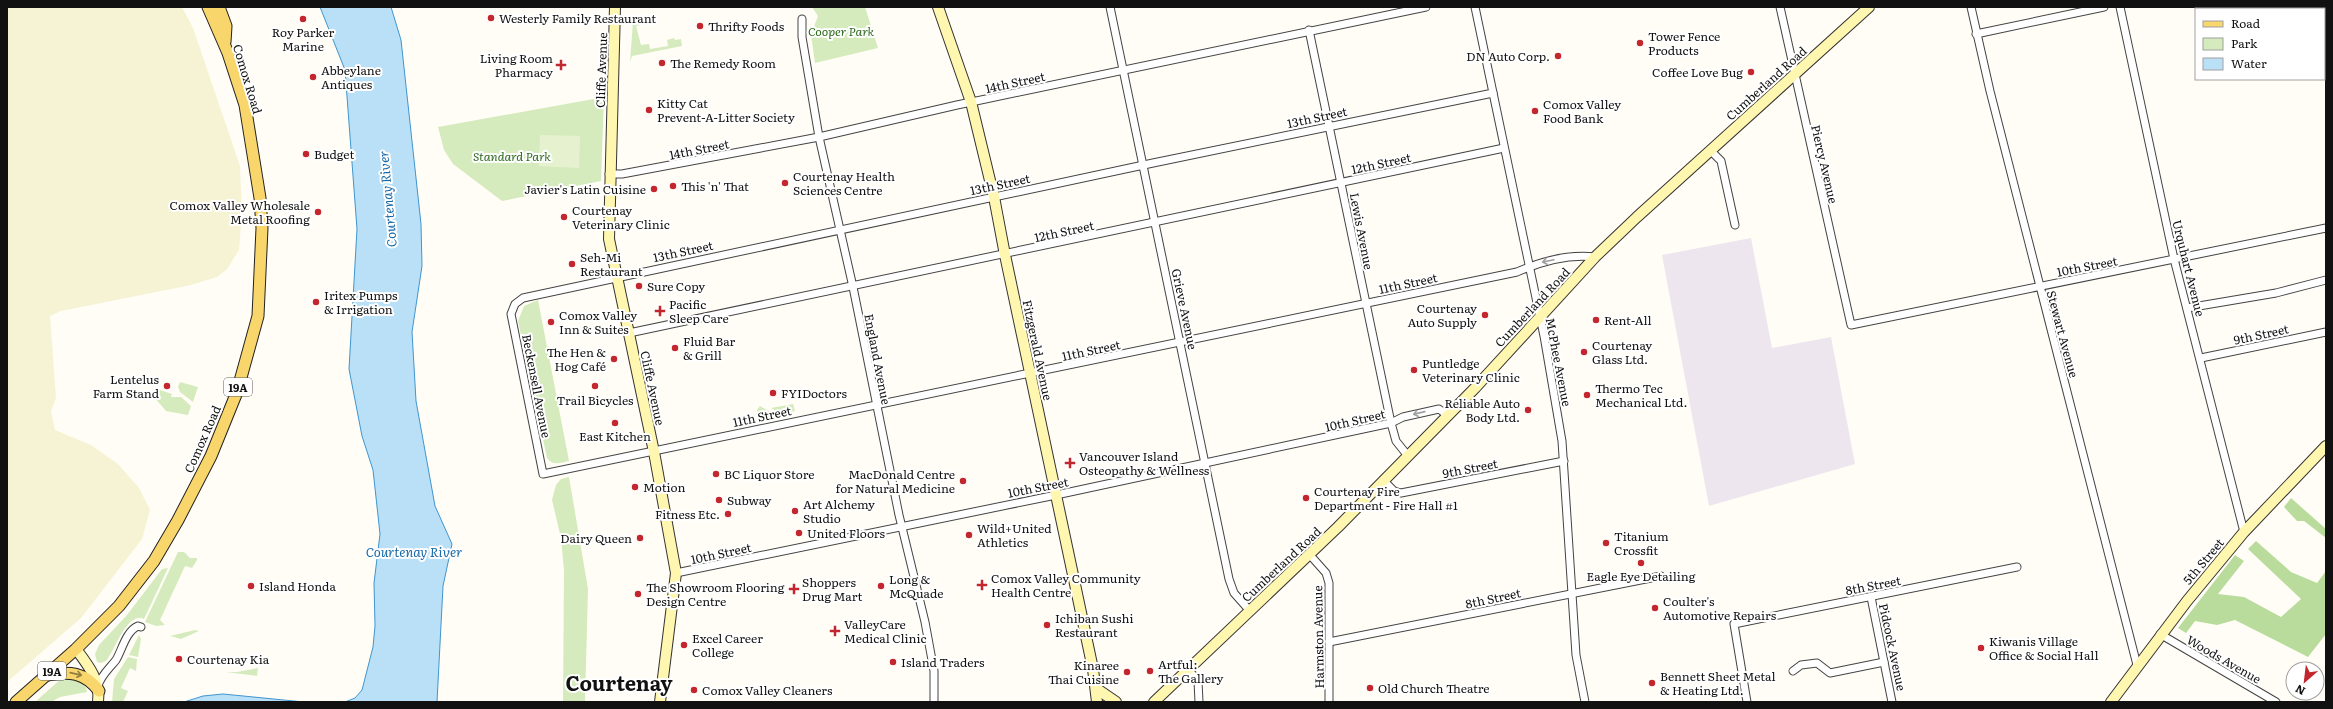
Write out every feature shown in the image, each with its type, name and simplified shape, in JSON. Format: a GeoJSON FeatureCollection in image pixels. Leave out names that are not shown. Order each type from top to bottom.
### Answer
{"type":"FeatureCollection","features":[{"type":"Feature","properties":{"kind":"main road","name":"Comox Road"},"geometry":{"type":"LineString","coordinates":[[76,649],[119,606],[141,578],[178,520],[211,456],[237,392],[258,316],[262,243],[260,198],[245,105],[225,47],[208,7]]}},
{"type":"Feature","properties":{"kind":"main road"},"geometry":{"type":"LineString","coordinates":[[219,7],[226,26],[225,47]]}},
{"type":"Feature","properties":{"kind":"main road","name":"19A"},"geometry":{"type":"LineString","coordinates":[[16,702],[76,649]]}},
{"type":"Feature","properties":{"kind":"main road"},"geometry":{"type":"LineString","coordinates":[[47,675],[65,672],[75,673],[90,680],[99,688]]}},
{"type":"Feature","properties":{"kind":"street","name":"Cliffe Avenue"},"geometry":{"type":"LineString","coordinates":[[615,7],[608,228],[616,277],[654,452],[676,573],[660,702]]}},
{"type":"Feature","properties":{"kind":"street","name":"Fitzgerald Avenue"},"geometry":{"type":"LineString","coordinates":[[938,7],[971,102],[994,197],[1096,689],[1097,702]]}},
{"type":"Feature","properties":{"kind":"street","name":"Grieve Avenue"},"geometry":{"type":"LineString","coordinates":[[1110,7],[1231,586],[1237,597],[1250,611]]}},
{"type":"Feature","properties":{"kind":"street","name":"14th Street"},"geometry":{"type":"LineString","coordinates":[[610,174],[622,174],[819,137],[971,102],[1309,30],[1426,7]]}},
{"type":"Feature","properties":{"kind":"street","name":"McPhee Avenue"},"geometry":{"type":"LineString","coordinates":[[1475,7],[1552,378],[1564,460],[1576,655],[1585,702]]}},
{"type":"Feature","properties":{"kind":"street","name":"Piercy Avenue"},"geometry":{"type":"LineString","coordinates":[[1780,7],[1851,325]]}},
{"type":"Feature","properties":{"kind":"street","name":"Cumberland Road"},"geometry":{"type":"LineString","coordinates":[[1154,702],[1310,555],[1384,481],[1540,319],[1596,257],[1637,217],[1869,7]]}},
{"type":"Feature","properties":{"kind":"street","name":"Stewart Avenue"},"geometry":{"type":"LineString","coordinates":[[1971,7],[1976,34],[2137,666]]}},
{"type":"Feature","properties":{"kind":"street"},"geometry":{"type":"LineString","coordinates":[[1976,34],[2104,7]]}},
{"type":"Feature","properties":{"kind":"street","name":"Urquhart Avenue"},"geometry":{"type":"LineString","coordinates":[[2120,7],[2174,259],[2201,358],[2244,532]]}},
{"type":"Feature","properties":{"kind":"street","name":"England Avenue"},"geometry":{"type":"LineString","coordinates":[[802,19],[802,37],[819,137],[853,287],[876,405],[934,671],[934,702]]}},
{"type":"Feature","properties":{"kind":"street","name":"Lewis Avenue"},"geometry":{"type":"LineString","coordinates":[[1309,30],[1391,423],[1396,441],[1408,456]]}},
{"type":"Feature","properties":{"kind":"street","name":"13th Street"},"geometry":{"type":"LineString","coordinates":[[515,304],[523,298],[616,277],[1329,126],[1493,93]]}},
{"type":"Feature","properties":{"kind":"street","name":"12th Street"},"geometry":{"type":"LineString","coordinates":[[629,333],[1005,255],[1504,148]]}},
{"type":"Feature","properties":{"kind":"street"},"geometry":{"type":"LineString","coordinates":[[1711,151],[1721,161],[1735,225]]}},
{"type":"Feature","properties":{"kind":"street","name":"10th Street"},"geometry":{"type":"LineString","coordinates":[[1851,325],[2326,228]]}},
{"type":"Feature","properties":{"kind":"street","name":"11th Street"},"geometry":{"type":"LineString","coordinates":[[543,474],[654,452],[748,430],[1030,374],[1517,272],[1529,266],[1576,255],[1596,257]]}},
{"type":"Feature","properties":{"kind":"street"},"geometry":{"type":"LineString","coordinates":[[2187,308],[2276,293],[2326,280]]}},
{"type":"Feature","properties":{"kind":"street","name":"Beckensell Avenue"},"geometry":{"type":"LineString","coordinates":[[515,304],[511,314],[543,474]]}},
{"type":"Feature","properties":{"kind":"street","name":"9th Street"},"geometry":{"type":"LineString","coordinates":[[2201,358],[2326,332]]}},
{"type":"Feature","properties":{"kind":"street","name":"10th Street"},"geometry":{"type":"LineString","coordinates":[[676,573],[1206,464],[1391,423],[1403,417],[1439,409],[1447,416]]}},
{"type":"Feature","properties":{"kind":"street","name":"5th Street"},"geometry":{"type":"LineString","coordinates":[[2111,702],[2160,634],[2244,532],[2326,446]]}},
{"type":"Feature","properties":{"kind":"street","name":"9th Street"},"geometry":{"type":"LineString","coordinates":[[1384,481],[1394,491],[1400,493],[1564,460]]}},
{"type":"Feature","properties":{"kind":"street","name":"Harmston Avenue"},"geometry":{"type":"LineString","coordinates":[[1310,555],[1326,573],[1329,583],[1330,702]]}},
{"type":"Feature","properties":{"kind":"street","name":"8th Street"},"geometry":{"type":"LineString","coordinates":[[1747,702],[1734,624],[2017,567]]}},
{"type":"Feature","properties":{"kind":"street","name":"8th Street"},"geometry":{"type":"LineString","coordinates":[[1329,642],[1661,576]]}},
{"type":"Feature","properties":{"kind":"street","name":"Pidcock Avenue"},"geometry":{"type":"LineString","coordinates":[[1871,597],[1892,702]]}},
{"type":"Feature","properties":{"kind":"street"},"geometry":{"type":"LineString","coordinates":[[98,702],[99,688],[106,670],[116,660],[132,630],[138,626],[141,627]]}},
{"type":"Feature","properties":{"kind":"street","name":"Woods Avenue"},"geometry":{"type":"LineString","coordinates":[[2160,634],[2276,702]]}},
{"type":"Feature","properties":{"kind":"street"},"geometry":{"type":"LineString","coordinates":[[76,649],[94,676],[99,688]]}},
{"type":"Feature","properties":{"kind":"street"},"geometry":{"type":"LineString","coordinates":[[1793,671],[1801,665],[1817,663],[1830,673],[1884,662]]}},
{"type":"Feature","properties":{"kind":"street"},"geometry":{"type":"LineString","coordinates":[[1188,669],[1198,681],[1199,702]]}},
{"type":"Feature","properties":{"kind":"street"},"geometry":{"type":"LineString","coordinates":[[1096,689],[1116,702]]}},
{"type":"Feature","properties":{"kind":"shaded area"},"geometry":{"type":"Polygon","coordinates":[[[7,7],[182,7],[193,28],[240,166],[242,212],[239,250],[227,269],[217,277],[191,285],[61,311],[50,316],[56,398],[51,411],[55,430],[91,445],[118,464],[139,488],[150,510],[142,539],[81,618],[7,682],[7,7]]]}},
{"type":"Feature","properties":{"kind":"shaded area"},"geometry":{"type":"Polygon","coordinates":[[[1751,238],[1772,348],[1831,337],[1855,464],[1709,506],[1662,255],[1751,238]]]}},
{"type":"Feature","properties":{"kind":"green space","name":"Cooper Park"},"geometry":{"type":"Polygon","coordinates":[[[812,7],[865,7],[878,48],[815,63],[811,35],[818,16],[812,7]]]}},
{"type":"Feature","properties":{"kind":"green space"},"geometry":{"type":"Polygon","coordinates":[[[633,22],[640,22],[641,25],[636,26],[641,45],[649,44],[650,49],[668,46],[667,40],[674,38],[675,40],[681,39],[682,46],[632,56],[630,62],[633,22]]]}},
{"type":"Feature","properties":{"kind":"green space","name":"Standard Park"},"geometry":{"type":"Polygon","coordinates":[[[599,98],[604,99],[601,181],[502,201],[453,164],[444,150],[438,127],[599,98]]]}},
{"type":"Feature","properties":{"kind":"green space"},"geometry":{"type":"Polygon","coordinates":[[[540,135],[580,136],[579,168],[539,166],[540,135]]]}},
{"type":"Feature","properties":{"kind":"green space"},"geometry":{"type":"Polygon","coordinates":[[[538,300],[569,461],[560,463],[554,463],[549,461],[547,458],[518,321],[524,306],[538,300]]]}},
{"type":"Feature","properties":{"kind":"green space"},"geometry":{"type":"Polygon","coordinates":[[[180,382],[198,387],[193,402],[180,392],[178,387],[180,382]]]}},
{"type":"Feature","properties":{"kind":"green space"},"geometry":{"type":"Polygon","coordinates":[[[157,389],[172,394],[171,397],[181,397],[191,406],[188,415],[166,411],[154,397],[157,389]]]}},
{"type":"Feature","properties":{"kind":"green space"},"geometry":{"type":"Polygon","coordinates":[[[793,404],[795,411],[781,414],[771,408],[793,404]]]}},
{"type":"Feature","properties":{"kind":"green space"},"geometry":{"type":"Polygon","coordinates":[[[760,406],[776,415],[763,418],[758,414],[757,410],[760,406]]]}},
{"type":"Feature","properties":{"kind":"green space"},"geometry":{"type":"Polygon","coordinates":[[[569,477],[588,589],[585,702],[563,702],[564,570],[561,538],[552,500],[556,485],[561,479],[569,477]]]}},
{"type":"Feature","properties":{"kind":"green space"},"geometry":{"type":"Polygon","coordinates":[[[2291,498],[2326,529],[2326,538],[2304,521],[2297,521],[2284,507],[2291,498]]]}},
{"type":"Feature","properties":{"kind":"green space"},"geometry":{"type":"Polygon","coordinates":[[[2256,541],[2291,572],[2317,583],[2326,571],[2326,634],[2308,657],[2235,620],[2217,625],[2195,621],[2186,633],[2178,628],[2235,555],[2244,561],[2218,594],[2244,597],[2281,617],[2301,599],[2248,549],[2256,541]]]}},
{"type":"Feature","properties":{"kind":"green space"},"geometry":{"type":"Polygon","coordinates":[[[178,552],[184,552],[190,558],[197,558],[197,560],[192,568],[185,566],[160,620],[165,625],[156,626],[145,622],[178,552]]]}},
{"type":"Feature","properties":{"kind":"green space"},"geometry":{"type":"Polygon","coordinates":[[[168,568],[144,619],[138,618],[132,621],[122,633],[106,661],[101,663],[97,662],[95,654],[99,645],[127,615],[162,569],[168,568]]]}},
{"type":"Feature","properties":{"kind":"green space"},"geometry":{"type":"Polygon","coordinates":[[[195,630],[199,631],[181,639],[170,636],[195,630]]]}},
{"type":"Feature","properties":{"kind":"green space"},"geometry":{"type":"Polygon","coordinates":[[[139,635],[141,639],[138,657],[129,655],[139,635]]]}},
{"type":"Feature","properties":{"kind":"green space"},"geometry":{"type":"Polygon","coordinates":[[[128,657],[137,659],[136,671],[130,668],[121,688],[128,691],[123,702],[112,702],[114,679],[128,657]]]}},
{"type":"Feature","properties":{"kind":"green space"},"geometry":{"type":"Polygon","coordinates":[[[258,668],[257,676],[226,672],[237,672],[258,668]]]}},
{"type":"Feature","properties":{"kind":"green space"},"geometry":{"type":"Polygon","coordinates":[[[72,677],[85,684],[87,692],[60,697],[51,702],[35,702],[62,678],[72,677]]]}},
{"type":"Feature","properties":{"kind":"water","name":"Courtenay River"},"geometry":{"type":"Polygon","coordinates":[[[320,7],[391,7],[401,40],[421,224],[422,266],[412,332],[416,401],[435,506],[452,544],[443,586],[437,702],[345,702],[355,698],[362,690],[373,647],[375,626],[374,583],[380,534],[373,470],[362,436],[349,369],[357,229],[345,70],[320,7]]]}},
{"type":"Feature","properties":{"kind":"water"},"geometry":{"type":"Polygon","coordinates":[[[223,694],[304,702],[184,702],[203,696],[223,694]]]}},
{"type":"Feature","properties":{"kind":"place","name":"Westerly Family Restaurant"},"geometry":{"type":"Point","coordinates":[491,18]}},
{"type":"Feature","properties":{"kind":"place","name":"Roy Parker Marine"},"geometry":{"type":"Point","coordinates":[303,19]}},
{"type":"Feature","properties":{"kind":"place","name":"Thrifty Foods"},"geometry":{"type":"Point","coordinates":[700,26]}},
{"type":"Feature","properties":{"kind":"place","name":"Tower Fence Products"},"geometry":{"type":"Point","coordinates":[1640,43]}},
{"type":"Feature","properties":{"kind":"place","name":"DN Auto Corp."},"geometry":{"type":"Point","coordinates":[1558,56]}},
{"type":"Feature","properties":{"kind":"place","name":"The Remedy Room"},"geometry":{"type":"Point","coordinates":[662,63]}},
{"type":"Feature","properties":{"kind":"place","name":"Living Room Pharmacy"},"geometry":{"type":"Point","coordinates":[561,65]}},
{"type":"Feature","properties":{"kind":"place","name":"Coffee Love Bug"},"geometry":{"type":"Point","coordinates":[1751,72]}},
{"type":"Feature","properties":{"kind":"place","name":"Abbeylane Antiques"},"geometry":{"type":"Point","coordinates":[313,77]}},
{"type":"Feature","properties":{"kind":"place","name":"Kitty Cat Prevent-A-Litter Society"},"geometry":{"type":"Point","coordinates":[649,110]}},
{"type":"Feature","properties":{"kind":"place","name":"Comox Valley Food Bank"},"geometry":{"type":"Point","coordinates":[1535,111]}},
{"type":"Feature","properties":{"kind":"place","name":"Budget"},"geometry":{"type":"Point","coordinates":[306,154]}},
{"type":"Feature","properties":{"kind":"place","name":"Courtenay Health Sciences Centre"},"geometry":{"type":"Point","coordinates":[785,183]}},
{"type":"Feature","properties":{"kind":"place","name":"This 'n' That"},"geometry":{"type":"Point","coordinates":[673,186]}},
{"type":"Feature","properties":{"kind":"place","name":"Javier's Latin Cuisine"},"geometry":{"type":"Point","coordinates":[654,189]}},
{"type":"Feature","properties":{"kind":"place","name":"Comox Valley Wholesale Metal Roofing"},"geometry":{"type":"Point","coordinates":[318,212]}},
{"type":"Feature","properties":{"kind":"place","name":"Courtenay Veterinary Clinic"},"geometry":{"type":"Point","coordinates":[564,217]}},
{"type":"Feature","properties":{"kind":"place","name":"Seh-Mi Restaurant"},"geometry":{"type":"Point","coordinates":[572,264]}},
{"type":"Feature","properties":{"kind":"place","name":"Sure Copy"},"geometry":{"type":"Point","coordinates":[639,286]}},
{"type":"Feature","properties":{"kind":"place","name":"Iritex Pumps & Irrigation"},"geometry":{"type":"Point","coordinates":[316,302]}},
{"type":"Feature","properties":{"kind":"place","name":"Pacific Sleep Care"},"geometry":{"type":"Point","coordinates":[660,311]}},
{"type":"Feature","properties":{"kind":"place","name":"Courtenay Auto Supply"},"geometry":{"type":"Point","coordinates":[1485,315]}},
{"type":"Feature","properties":{"kind":"place","name":"Rent-All"},"geometry":{"type":"Point","coordinates":[1596,320]}},
{"type":"Feature","properties":{"kind":"place","name":"Comox Valley Inn & Suites"},"geometry":{"type":"Point","coordinates":[551,322]}},
{"type":"Feature","properties":{"kind":"place","name":"Fluid Bar & Grill"},"geometry":{"type":"Point","coordinates":[675,348]}},
{"type":"Feature","properties":{"kind":"place","name":"Courtenay Glass Ltd."},"geometry":{"type":"Point","coordinates":[1584,352]}},
{"type":"Feature","properties":{"kind":"place","name":"The Hen & Hog Café"},"geometry":{"type":"Point","coordinates":[614,359]}},
{"type":"Feature","properties":{"kind":"place","name":"Puntledge Veterinary Clinic"},"geometry":{"type":"Point","coordinates":[1414,370]}},
{"type":"Feature","properties":{"kind":"place","name":"Lentelus Farm Stand"},"geometry":{"type":"Point","coordinates":[167,386]}},
{"type":"Feature","properties":{"kind":"place","name":"Trail Bicycles"},"geometry":{"type":"Point","coordinates":[595,386]}},
{"type":"Feature","properties":{"kind":"place","name":"FYIDoctors"},"geometry":{"type":"Point","coordinates":[773,393]}},
{"type":"Feature","properties":{"kind":"place","name":"Thermo Tec Mechanical Ltd."},"geometry":{"type":"Point","coordinates":[1587,395]}},
{"type":"Feature","properties":{"kind":"place","name":"Reliable Auto Body Ltd."},"geometry":{"type":"Point","coordinates":[1528,410]}},
{"type":"Feature","properties":{"kind":"place","name":"East Kitchen"},"geometry":{"type":"Point","coordinates":[615,423]}},
{"type":"Feature","properties":{"kind":"place","name":"Vancouver Island Osteopathy & Wellness"},"geometry":{"type":"Point","coordinates":[1070,463]}},
{"type":"Feature","properties":{"kind":"place","name":"BC Liquor Store"},"geometry":{"type":"Point","coordinates":[716,474]}},
{"type":"Feature","properties":{"kind":"place","name":"MacDonald Centre for Natural Medicine"},"geometry":{"type":"Point","coordinates":[963,481]}},
{"type":"Feature","properties":{"kind":"place","name":"Motion"},"geometry":{"type":"Point","coordinates":[635,487]}},
{"type":"Feature","properties":{"kind":"place","name":"Courtenay Fire Department - Fire Hall #1"},"geometry":{"type":"Point","coordinates":[1306,498]}},
{"type":"Feature","properties":{"kind":"place","name":"Subway"},"geometry":{"type":"Point","coordinates":[719,500]}},
{"type":"Feature","properties":{"kind":"place","name":"Art Alchemy Studio"},"geometry":{"type":"Point","coordinates":[795,511]}},
{"type":"Feature","properties":{"kind":"place","name":"Fitness Etc."},"geometry":{"type":"Point","coordinates":[728,514]}},
{"type":"Feature","properties":{"kind":"place","name":"United Floors"},"geometry":{"type":"Point","coordinates":[799,533]}},
{"type":"Feature","properties":{"kind":"place","name":"Wild+United Athletics"},"geometry":{"type":"Point","coordinates":[969,535]}},
{"type":"Feature","properties":{"kind":"place","name":"Dairy Queen"},"geometry":{"type":"Point","coordinates":[640,538]}},
{"type":"Feature","properties":{"kind":"place","name":"Titanium Crossfit"},"geometry":{"type":"Point","coordinates":[1606,543]}},
{"type":"Feature","properties":{"kind":"place","name":"Eagle Eye Detailing"},"geometry":{"type":"Point","coordinates":[1641,563]}},
{"type":"Feature","properties":{"kind":"place","name":"Comox Valley Community Health Centre"},"geometry":{"type":"Point","coordinates":[982,585]}},
{"type":"Feature","properties":{"kind":"place","name":"Island Honda"},"geometry":{"type":"Point","coordinates":[251,586]}},
{"type":"Feature","properties":{"kind":"place","name":"Long & McQuade"},"geometry":{"type":"Point","coordinates":[881,586]}},
{"type":"Feature","properties":{"kind":"place","name":"Shoppers Drug Mart"},"geometry":{"type":"Point","coordinates":[794,589]}},
{"type":"Feature","properties":{"kind":"place","name":"The Showroom Flooring Design Centre"},"geometry":{"type":"Point","coordinates":[638,594]}},
{"type":"Feature","properties":{"kind":"place","name":"Coulter's Automotive Repairs"},"geometry":{"type":"Point","coordinates":[1655,608]}},
{"type":"Feature","properties":{"kind":"place","name":"Ichiban Sushi Restaurant"},"geometry":{"type":"Point","coordinates":[1047,625]}},
{"type":"Feature","properties":{"kind":"place","name":"ValleyCare Medical Clinic"},"geometry":{"type":"Point","coordinates":[835,631]}},
{"type":"Feature","properties":{"kind":"place","name":"Excel Career College"},"geometry":{"type":"Point","coordinates":[684,645]}},
{"type":"Feature","properties":{"kind":"place","name":"Kiwanis Village Office & Social Hall"},"geometry":{"type":"Point","coordinates":[1981,648]}},
{"type":"Feature","properties":{"kind":"place","name":"Courtenay Kia"},"geometry":{"type":"Point","coordinates":[179,659]}},
{"type":"Feature","properties":{"kind":"place","name":"Island Traders"},"geometry":{"type":"Point","coordinates":[893,662]}},
{"type":"Feature","properties":{"kind":"place","name":"Artful: The Gallery"},"geometry":{"type":"Point","coordinates":[1150,671]}},
{"type":"Feature","properties":{"kind":"place","name":"Kinaree Thai Cuisine"},"geometry":{"type":"Point","coordinates":[1127,672]}},
{"type":"Feature","properties":{"kind":"place","name":"Bennett Sheet Metal & Heating Ltd."},"geometry":{"type":"Point","coordinates":[1652,683]}},
{"type":"Feature","properties":{"kind":"place","name":"Old Church Theatre"},"geometry":{"type":"Point","coordinates":[1370,688]}},
{"type":"Feature","properties":{"kind":"place","name":"Comox Valley Cleaners"},"geometry":{"type":"Point","coordinates":[694,690]}},
{"type":"Feature","properties":{"kind":"district","name":"Courtenay"},"geometry":{"type":"Point","coordinates":[619,682]}}]}
